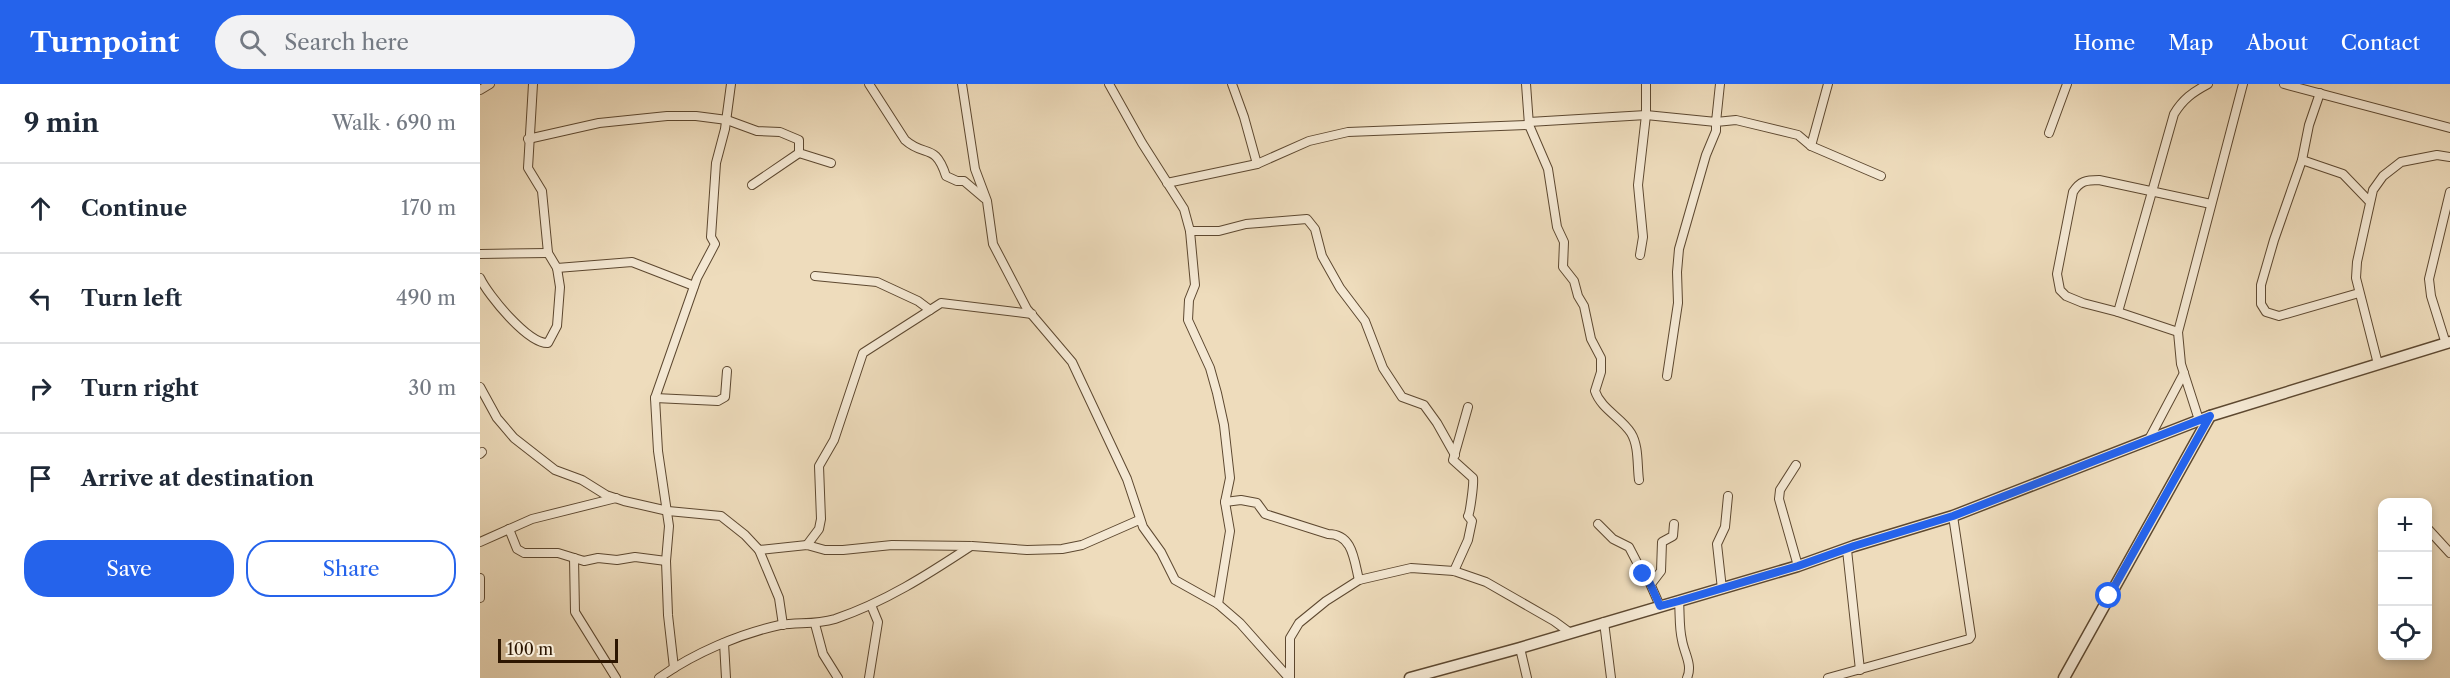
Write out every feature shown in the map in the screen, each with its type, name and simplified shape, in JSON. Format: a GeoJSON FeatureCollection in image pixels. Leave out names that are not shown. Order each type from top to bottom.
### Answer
{"type":"FeatureCollection","features":[{"type":"Feature","properties":{"kind":"street"},"geometry":{"type":"LineString","coordinates":[[480,90],[490,84]]}},
{"type":"Feature","properties":{"kind":"street"},"geometry":{"type":"LineString","coordinates":[[480,278],[486,292],[498,308],[545,344],[557,326],[560,287],[557,268],[548,253],[542,191],[528,168],[533,84]]}},
{"type":"Feature","properties":{"kind":"street"},"geometry":{"type":"LineString","coordinates":[[674,668],[668,615],[666,561],[668,511],[658,451],[655,399],[694,286],[715,244],[711,237],[716,163],[727,120],[732,84]]}},
{"type":"Feature","properties":{"kind":"street"},"geometry":{"type":"LineString","coordinates":[[869,84],[904,140],[911,146],[934,153],[942,161],[946,176],[957,181],[964,181],[987,201]]}},
{"type":"Feature","properties":{"kind":"street"},"geometry":{"type":"LineString","coordinates":[[962,84],[975,169],[987,201],[993,244],[1032,314],[1072,362],[1127,479],[1139,520],[1161,552],[1175,580],[1218,604],[1240,623],[1290,678]]}},
{"type":"Feature","properties":{"kind":"street"},"geometry":{"type":"LineString","coordinates":[[1109,84],[1142,143],[1184,209],[1190,231],[1195,285],[1188,309],[1188,320],[1210,368],[1224,425],[1230,478],[1226,502],[1230,531],[1218,604]]}},
{"type":"Feature","properties":{"kind":"street"},"geometry":{"type":"LineString","coordinates":[[1232,84],[1257,164]]}},
{"type":"Feature","properties":{"kind":"street"},"geometry":{"type":"LineString","coordinates":[[1526,84],[1529,123],[1548,169],[1557,226],[1564,242],[1563,267],[1574,281],[1578,296],[1584,306],[1591,339],[1601,358],[1600,372],[1594,387],[1596,395],[1630,432],[1635,442],[1639,480]]}},
{"type":"Feature","properties":{"kind":"street"},"geometry":{"type":"LineString","coordinates":[[1640,255],[1643,237],[1638,185],[1646,115],[1646,84]]}},
{"type":"Feature","properties":{"kind":"street"},"geometry":{"type":"LineString","coordinates":[[1667,376],[1678,303],[1679,249],[1706,156],[1716,131],[1720,84]]}},
{"type":"Feature","properties":{"kind":"street"},"geometry":{"type":"LineString","coordinates":[[1811,146],[1828,84]]}},
{"type":"Feature","properties":{"kind":"street"},"geometry":{"type":"LineString","coordinates":[[2049,133],[2067,84]]}},
{"type":"Feature","properties":{"kind":"street"},"geometry":{"type":"LineString","coordinates":[[2118,312],[2174,114],[2186,97],[2208,84]]}},
{"type":"Feature","properties":{"kind":"street"},"geometry":{"type":"LineString","coordinates":[[2284,84],[2450,128]]}},
{"type":"Feature","properties":{"kind":"street"},"geometry":{"type":"LineString","coordinates":[[2199,420],[2180,356],[2178,332],[2242,85]]}},
{"type":"Feature","properties":{"kind":"street"},"geometry":{"type":"LineString","coordinates":[[2320,93],[2309,125],[2302,160],[2261,285],[2261,304],[2266,312],[2279,316],[2359,293]]}},
{"type":"Feature","properties":{"kind":"street"},"geometry":{"type":"LineString","coordinates":[[1167,183],[1257,164],[1309,141],[1348,132],[1646,115],[1716,122],[1736,120],[1770,126],[1798,135],[1811,146],[1881,176]]}},
{"type":"Feature","properties":{"kind":"street"},"geometry":{"type":"LineString","coordinates":[[528,139],[632,118],[696,116],[727,120],[757,131],[780,132],[800,140],[799,153]]}},
{"type":"Feature","properties":{"kind":"street"},"geometry":{"type":"LineString","coordinates":[[799,153],[831,163]]}},
{"type":"Feature","properties":{"kind":"street"},"geometry":{"type":"LineString","coordinates":[[752,185],[799,153]]}},
{"type":"Feature","properties":{"kind":"street"},"geometry":{"type":"LineString","coordinates":[[2378,364],[2372,332],[2359,293],[2356,262],[2369,201],[2373,190],[2383,176],[2401,162],[2437,155],[2450,157]]}},
{"type":"Feature","properties":{"kind":"street"},"geometry":{"type":"LineString","coordinates":[[2302,160],[2343,174],[2369,201]]}},
{"type":"Feature","properties":{"kind":"street"},"geometry":{"type":"LineString","coordinates":[[2178,332],[2083,303],[2066,296],[2060,290],[2057,274],[2073,192],[2078,184],[2088,180],[2099,180],[2211,204]]}},
{"type":"Feature","properties":{"kind":"street"},"geometry":{"type":"LineString","coordinates":[[1410,678],[1722,589],[1953,516],[2210,416],[2448,343],[2431,296],[2429,279],[2450,192]]}},
{"type":"Feature","properties":{"kind":"street"},"geometry":{"type":"LineString","coordinates":[[1190,231],[1220,231],[1246,224],[1307,219],[1315,229],[1326,264],[1340,288],[1365,321],[1383,368],[1402,397],[1424,405],[1455,454]]}},
{"type":"Feature","properties":{"kind":"street"},"geometry":{"type":"LineString","coordinates":[[480,254],[548,253]]}},
{"type":"Feature","properties":{"kind":"street"},"geometry":{"type":"LineString","coordinates":[[557,268],[632,262],[694,286]]}},
{"type":"Feature","properties":{"kind":"street"},"geometry":{"type":"LineString","coordinates":[[815,276],[877,282],[918,301],[930,310]]}},
{"type":"Feature","properties":{"kind":"street"},"geometry":{"type":"LineString","coordinates":[[807,545],[819,529],[821,519],[819,466],[834,440],[864,353],[942,303],[1032,314]]}},
{"type":"Feature","properties":{"kind":"street"},"geometry":{"type":"LineString","coordinates":[[655,399],[718,401],[724,397],[727,371]]}},
{"type":"Feature","properties":{"kind":"street"},"geometry":{"type":"LineString","coordinates":[[2147,441],[2184,372]]}},
{"type":"Feature","properties":{"kind":"street"},"geometry":{"type":"LineString","coordinates":[[480,387],[497,418],[514,438],[555,470],[582,480],[606,495],[616,498],[668,511],[721,516],[746,535],[759,550],[779,598],[783,625]]}},
{"type":"Feature","properties":{"kind":"street"},"geometry":{"type":"LineString","coordinates":[[1454,571],[1470,532],[1472,521],[1468,516],[1471,512],[1469,502],[1474,482],[1466,471],[1453,462],[1468,407]]}},
{"type":"Feature","properties":{"kind":"street"},"geometry":{"type":"LineString","coordinates":[[2064,678],[2210,416]]}},
{"type":"Feature","properties":{"kind":"street"},"geometry":{"type":"LineString","coordinates":[[1796,465],[1780,490],[1779,499],[1798,566]]}},
{"type":"Feature","properties":{"kind":"street"},"geometry":{"type":"LineString","coordinates":[[1722,589],[1717,544],[1725,527],[1728,496]]}},
{"type":"Feature","properties":{"kind":"street"},"geometry":{"type":"LineString","coordinates":[[480,542],[532,519],[616,498]]}},
{"type":"Feature","properties":{"kind":"street"},"geometry":{"type":"LineString","coordinates":[[1226,502],[1241,500],[1257,503],[1265,514],[1328,534],[1338,534],[1348,541],[1359,580]]}},
{"type":"Feature","properties":{"kind":"street"},"geometry":{"type":"LineString","coordinates":[[1828,678],[1969,639],[1971,636],[1953,516]]}},
{"type":"Feature","properties":{"kind":"street"},"geometry":{"type":"LineString","coordinates":[[759,550],[807,545],[825,550],[892,545],[972,546],[1027,550],[1062,549],[1083,545],[1139,520]]}},
{"type":"Feature","properties":{"kind":"street"},"geometry":{"type":"LineString","coordinates":[[1598,524],[1613,539],[1629,547],[1651,584],[1660,606]]}},
{"type":"Feature","properties":{"kind":"street"},"geometry":{"type":"LineString","coordinates":[[1651,584],[1661,571],[1662,542],[1673,536],[1674,524]]}},
{"type":"Feature","properties":{"kind":"street"},"geometry":{"type":"LineString","coordinates":[[509,529],[520,553],[558,553],[584,561],[606,558],[617,560],[635,556],[666,561]]}},
{"type":"Feature","properties":{"kind":"street"},"geometry":{"type":"LineString","coordinates":[[2432,534],[2450,553]]}},
{"type":"Feature","properties":{"kind":"street"},"geometry":{"type":"LineString","coordinates":[[659,678],[674,668],[724,644],[783,625],[815,624],[871,605],[910,586],[972,546]]}},
{"type":"Feature","properties":{"kind":"street"},"geometry":{"type":"LineString","coordinates":[[1847,550],[1860,670]]}},
{"type":"Feature","properties":{"kind":"street"},"geometry":{"type":"LineString","coordinates":[[574,558],[575,612],[616,678]]}},
{"type":"Feature","properties":{"kind":"street"},"geometry":{"type":"LineString","coordinates":[[1290,678],[1290,638],[1299,623],[1359,580],[1411,568],[1454,571],[1486,582],[1569,632]]}},
{"type":"Feature","properties":{"kind":"street"},"geometry":{"type":"LineString","coordinates":[[480,578],[480,598]]}},
{"type":"Feature","properties":{"kind":"street"},"geometry":{"type":"LineString","coordinates":[[1679,601],[1682,642],[1688,658],[1687,678]]}},
{"type":"Feature","properties":{"kind":"street"},"geometry":{"type":"LineString","coordinates":[[869,678],[878,622],[871,605]]}},
{"type":"Feature","properties":{"kind":"street"},"geometry":{"type":"LineString","coordinates":[[1604,622],[1611,678]]}},
{"type":"Feature","properties":{"kind":"street"},"geometry":{"type":"LineString","coordinates":[[815,624],[823,654],[838,678]]}},
{"type":"Feature","properties":{"kind":"street"},"geometry":{"type":"LineString","coordinates":[[724,644],[726,678]]}},
{"type":"Feature","properties":{"kind":"street"},"geometry":{"type":"LineString","coordinates":[[1520,648],[1527,678]]}},
{"type":"Feature","properties":{"kind":"route"},"geometry":{"type":"LineString","coordinates":[[1643,574],[1654,590],[1660,606],[1679,601],[1798,566],[1854,546],[1953,516],[2210,416],[2109,596]]}}]}
